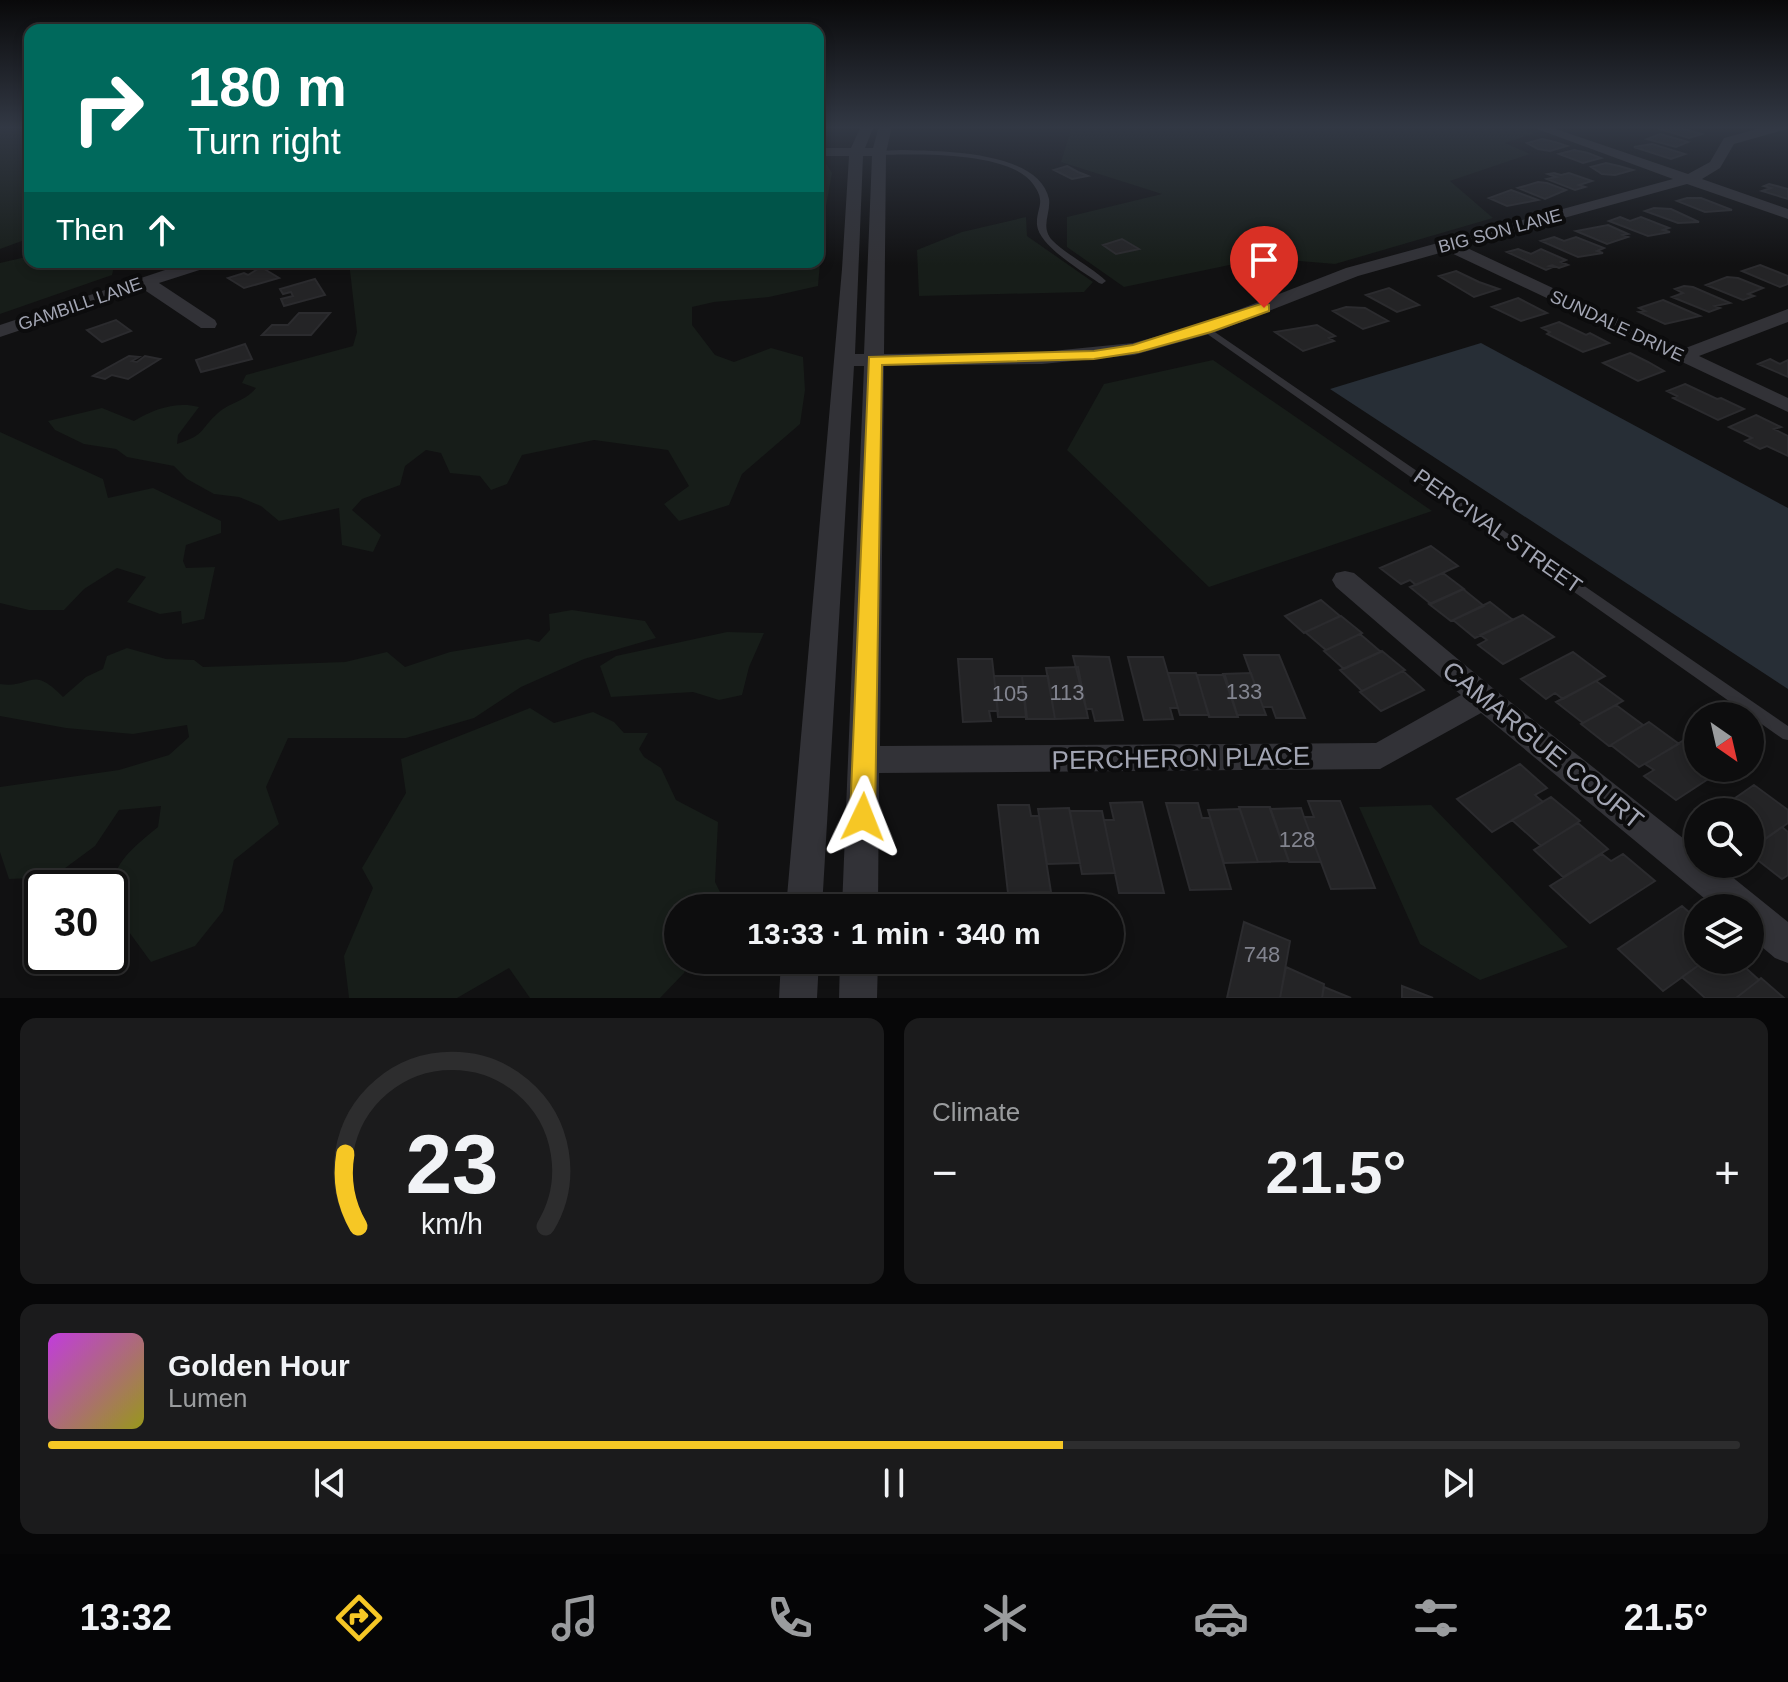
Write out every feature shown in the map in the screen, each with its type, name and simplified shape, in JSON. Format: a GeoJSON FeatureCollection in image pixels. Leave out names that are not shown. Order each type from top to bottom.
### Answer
{"type":"FeatureCollection","features":[{"type":"Feature","properties":{"kind":"street"},"geometry":{"type":"LineString","coordinates":[[805,894],[844,360],[866,173]]}},
{"type":"Feature","properties":{"kind":"street"},"geometry":{"type":"LineString","coordinates":[[860,894],[874,360],[869,173]]}},
{"type":"Feature","properties":{"kind":"street"},"geometry":{"type":"LineString","coordinates":[[1670,173],[1788,214]]}},
{"type":"Feature","properties":{"kind":"street","name":"BIG SON LANE"},"geometry":{"type":"LineString","coordinates":[[844,360],[1094,355],[1134,349],[1206,329],[1352,272],[1704,173]]}},
{"type":"Feature","properties":{"kind":"street","name":"SUNDALE DRIVE"},"geometry":{"type":"LineString","coordinates":[[1447,245],[1788,406]]}},
{"type":"Feature","properties":{"kind":"street","name":"GAMBILL LANE"},"geometry":{"type":"LineString","coordinates":[[0,331],[188,268]]}},
{"type":"Feature","properties":{"kind":"street"},"geometry":{"type":"LineString","coordinates":[[145,282],[208,324]]}},
{"type":"Feature","properties":{"kind":"street"},"geometry":{"type":"LineString","coordinates":[[1682,356],[1788,315]]}},
{"type":"Feature","properties":{"kind":"street","name":"CAMARGUE COURT"},"geometry":{"type":"LineString","coordinates":[[1345,580],[1483,697],[1726,894]]}},
{"type":"Feature","properties":{"kind":"street","name":"PERCHERON PLACE"},"geometry":{"type":"LineString","coordinates":[[864,760],[1380,756],[1483,697]]}},
{"type":"Feature","properties":{"kind":"street"},"geometry":{"type":"LineString","coordinates":[[1764,925],[1788,945]]}},
{"type":"Feature","properties":{"kind":"street"},"geometry":{"type":"LineString","coordinates":[[798,998],[799,974]]}},
{"type":"Feature","properties":{"kind":"street"},"geometry":{"type":"LineString","coordinates":[[858,998],[859,974]]}},
{"type":"Feature","properties":{"kind":"lane"},"geometry":{"type":"LineString","coordinates":[[1024,173],[1034,179],[1040,188],[1045,215],[1041,226],[1048,241],[1102,281]]}},
{"type":"Feature","properties":{"kind":"lane","name":"PERCIVAL STREET"},"geometry":{"type":"LineString","coordinates":[[1206,329],[1788,734]]}},
{"type":"Feature","properties":{"kind":"shaded area"},"geometry":{"type":"Polygon","coordinates":[[[0,173],[24,173],[24,240],[0,249],[0,173]]]}},
{"type":"Feature","properties":{"kind":"shaded area"},"geometry":{"type":"Polygon","coordinates":[[[824,173],[832,173],[824,217],[824,173]]]}},
{"type":"Feature","properties":{"kind":"shaded area"},"geometry":{"type":"Polygon","coordinates":[[[1094,173],[1475,173],[1450,181],[1493,218],[1335,264],[1263,258],[1124,287],[1067,247],[1067,217],[1162,194],[1094,173]]]}},
{"type":"Feature","properties":{"kind":"shaded area"},"geometry":{"type":"Polygon","coordinates":[[[1026,217],[1027,236],[1093,282],[1084,292],[919,296],[917,250],[962,232],[1026,217]]]}},
{"type":"Feature","properties":{"kind":"shaded area"},"geometry":{"type":"Polygon","coordinates":[[[24,257],[24,268],[114,268],[112,275],[0,314],[0,263],[24,257]]]}},
{"type":"Feature","properties":{"kind":"shaded area"},"geometry":{"type":"Polygon","coordinates":[[[350,268],[820,268],[818,286],[769,297],[692,307],[692,325],[715,355],[734,362],[771,348],[803,357],[805,390],[800,424],[742,474],[729,505],[679,521],[664,504],[689,486],[668,450],[594,440],[522,455],[507,484],[491,490],[480,476],[450,473],[441,453],[426,450],[405,466],[400,485],[362,499],[352,510],[381,535],[373,552],[342,545],[339,508],[279,521],[261,506],[239,497],[214,494],[187,479],[174,466],[127,457],[116,449],[84,444],[55,430],[48,421],[102,408],[134,421],[165,407],[199,407],[178,435],[177,444],[201,432],[223,409],[256,388],[242,383],[246,375],[353,346],[357,332],[350,268]]]}},
{"type":"Feature","properties":{"kind":"shaded area"},"geometry":{"type":"Polygon","coordinates":[[[1481,343],[1788,508],[1788,689],[1330,389],[1481,343]]]}},
{"type":"Feature","properties":{"kind":"shaded area"},"geometry":{"type":"Polygon","coordinates":[[[1213,360],[1432,511],[1209,587],[1067,450],[1104,384],[1213,360]]]}},
{"type":"Feature","properties":{"kind":"shaded area"},"geometry":{"type":"Polygon","coordinates":[[[0,432],[103,479],[108,498],[153,488],[221,521],[221,533],[186,545],[183,561],[186,568],[215,567],[204,619],[182,624],[181,611],[160,614],[127,602],[146,577],[117,568],[84,589],[64,610],[29,610],[0,603],[0,432]]]}},
{"type":"Feature","properties":{"kind":"shaded area"},"geometry":{"type":"Polygon","coordinates":[[[572,610],[645,621],[656,638],[584,659],[521,687],[474,718],[406,738],[288,738],[266,787],[279,824],[234,860],[223,911],[195,946],[151,962],[128,931],[128,870],[117,870],[130,852],[158,827],[161,806],[119,810],[95,846],[62,870],[24,870],[24,878],[9,879],[0,852],[0,787],[119,770],[169,755],[189,737],[187,725],[133,734],[66,728],[0,716],[0,684],[37,680],[63,697],[86,677],[103,669],[107,656],[127,648],[166,659],[194,660],[203,667],[345,662],[387,652],[405,667],[450,652],[528,639],[539,642],[550,630],[549,614],[572,610]]]}},
{"type":"Feature","properties":{"kind":"shaded area"},"geometry":{"type":"Polygon","coordinates":[[[727,632],[764,633],[749,667],[742,695],[719,700],[693,692],[611,697],[600,666],[616,656],[727,632]]]}},
{"type":"Feature","properties":{"kind":"shaded area"},"geometry":{"type":"Polygon","coordinates":[[[530,708],[554,723],[593,712],[614,722],[624,733],[648,733],[639,749],[644,757],[661,768],[676,800],[718,822],[715,882],[721,894],[664,894],[664,974],[683,974],[660,998],[530,998],[509,968],[457,998],[349,998],[344,956],[373,888],[362,868],[406,793],[401,759],[530,708]]]}},
{"type":"Feature","properties":{"kind":"shaded area"},"geometry":{"type":"Polygon","coordinates":[[[1431,805],[1568,947],[1480,980],[1420,944],[1359,807],[1431,805]]]}},
{"type":"Feature","properties":{"kind":"building"},"geometry":{"type":"Polygon","coordinates":[[[1059,173],[1088,176],[1072,179],[1059,173]]]}},
{"type":"Feature","properties":{"kind":"building"},"geometry":{"type":"Polygon","coordinates":[[[1569,173],[1592,181],[1579,185],[1585,187],[1575,190],[1547,179],[1556,177],[1548,174],[1569,173]]]}},
{"type":"Feature","properties":{"kind":"building"},"geometry":{"type":"Polygon","coordinates":[[[1538,182],[1566,190],[1545,199],[1518,188],[1538,182]]]}},
{"type":"Feature","properties":{"kind":"building"},"geometry":{"type":"Polygon","coordinates":[[[1769,184],[1788,189],[1788,199],[1762,191],[1771,188],[1764,186],[1769,184]]]}},
{"type":"Feature","properties":{"kind":"building"},"geometry":{"type":"Polygon","coordinates":[[[1511,190],[1538,200],[1507,206],[1489,198],[1511,190]]]}},
{"type":"Feature","properties":{"kind":"building"},"geometry":{"type":"Polygon","coordinates":[[[1701,198],[1732,210],[1705,212],[1677,201],[1701,198]]]}},
{"type":"Feature","properties":{"kind":"building"},"geometry":{"type":"Polygon","coordinates":[[[1671,209],[1699,222],[1678,223],[1645,211],[1671,209]]]}},
{"type":"Feature","properties":{"kind":"building"},"geometry":{"type":"Polygon","coordinates":[[[1620,217],[1630,221],[1641,217],[1669,228],[1663,230],[1670,232],[1648,236],[1609,221],[1620,217]]]}},
{"type":"Feature","properties":{"kind":"building"},"geometry":{"type":"Polygon","coordinates":[[[1608,225],[1628,234],[1623,235],[1628,237],[1607,244],[1576,231],[1608,225]]]}},
{"type":"Feature","properties":{"kind":"building"},"geometry":{"type":"Polygon","coordinates":[[[1554,237],[1564,241],[1576,237],[1604,248],[1597,251],[1603,253],[1578,257],[1541,241],[1554,237]]]}},
{"type":"Feature","properties":{"kind":"building"},"geometry":{"type":"Polygon","coordinates":[[[1122,239],[1139,249],[1116,254],[1103,245],[1122,239]]]}},
{"type":"Feature","properties":{"kind":"building"},"geometry":{"type":"Polygon","coordinates":[[[1518,249],[1531,254],[1541,249],[1566,260],[1561,262],[1568,265],[1559,268],[1552,265],[1546,270],[1507,252],[1518,249]]]}},
{"type":"Feature","properties":{"kind":"building"},"geometry":{"type":"Polygon","coordinates":[[[1760,265],[1788,276],[1788,284],[1780,287],[1742,271],[1760,265]]]}},
{"type":"Feature","properties":{"kind":"building"},"geometry":{"type":"Polygon","coordinates":[[[263,268],[279,278],[244,288],[228,278],[244,273],[248,275],[263,268]]]}},
{"type":"Feature","properties":{"kind":"building"},"geometry":{"type":"Polygon","coordinates":[[[1456,271],[1499,289],[1474,297],[1439,276],[1456,271]]]}},
{"type":"Feature","properties":{"kind":"building"},"geometry":{"type":"Polygon","coordinates":[[[1727,277],[1763,288],[1748,294],[1754,296],[1743,300],[1706,285],[1727,277]]]}},
{"type":"Feature","properties":{"kind":"building"},"geometry":{"type":"Polygon","coordinates":[[[315,279],[325,295],[284,306],[281,299],[293,296],[291,292],[283,294],[280,289],[315,279]]]}},
{"type":"Feature","properties":{"kind":"building"},"geometry":{"type":"Polygon","coordinates":[[[1684,286],[1730,303],[1715,306],[1720,308],[1709,312],[1672,297],[1683,293],[1675,289],[1684,286]]]}},
{"type":"Feature","properties":{"kind":"building"},"geometry":{"type":"Polygon","coordinates":[[[1389,288],[1419,305],[1397,312],[1366,295],[1389,288]]]}},
{"type":"Feature","properties":{"kind":"building"},"geometry":{"type":"Polygon","coordinates":[[[1518,298],[1547,313],[1521,321],[1492,307],[1518,298]]]}},
{"type":"Feature","properties":{"kind":"building"},"geometry":{"type":"Polygon","coordinates":[[[1663,300],[1700,316],[1665,324],[1639,312],[1645,311],[1639,308],[1663,300]]]}},
{"type":"Feature","properties":{"kind":"building"},"geometry":{"type":"Polygon","coordinates":[[[1346,307],[1365,308],[1388,321],[1363,329],[1333,311],[1346,307]]]}},
{"type":"Feature","properties":{"kind":"building"},"geometry":{"type":"Polygon","coordinates":[[[299,313],[330,313],[311,335],[262,335],[272,325],[288,325],[299,313]]]}},
{"type":"Feature","properties":{"kind":"building"},"geometry":{"type":"Polygon","coordinates":[[[116,320],[131,331],[102,342],[87,330],[116,320]]]}},
{"type":"Feature","properties":{"kind":"building"},"geometry":{"type":"Polygon","coordinates":[[[1559,322],[1609,343],[1583,352],[1547,334],[1550,332],[1542,328],[1559,322]]]}},
{"type":"Feature","properties":{"kind":"building"},"geometry":{"type":"Polygon","coordinates":[[[1317,325],[1335,336],[1329,338],[1334,341],[1303,351],[1275,332],[1317,325]]]}},
{"type":"Feature","properties":{"kind":"building"},"geometry":{"type":"Polygon","coordinates":[[[245,344],[252,359],[201,372],[196,360],[245,344]]]}},
{"type":"Feature","properties":{"kind":"building"},"geometry":{"type":"Polygon","coordinates":[[[1630,353],[1664,371],[1638,381],[1603,363],[1630,353]]]}},
{"type":"Feature","properties":{"kind":"building"},"geometry":{"type":"Polygon","coordinates":[[[129,356],[139,357],[132,361],[137,362],[145,356],[160,359],[128,379],[112,375],[105,379],[93,376],[129,356]]]}},
{"type":"Feature","properties":{"kind":"building"},"geometry":{"type":"Polygon","coordinates":[[[1770,359],[1780,364],[1788,360],[1788,377],[1758,364],[1770,359]]]}},
{"type":"Feature","properties":{"kind":"building"},"geometry":{"type":"Polygon","coordinates":[[[1685,384],[1744,409],[1718,420],[1673,398],[1677,396],[1667,391],[1685,384]]]}},
{"type":"Feature","properties":{"kind":"building"},"geometry":{"type":"Polygon","coordinates":[[[1756,415],[1781,427],[1774,429],[1788,436],[1788,456],[1767,446],[1760,449],[1745,441],[1752,438],[1729,427],[1756,415]]]}},
{"type":"Feature","properties":{"kind":"building"},"geometry":{"type":"Polygon","coordinates":[[[1431,546],[1458,566],[1416,585],[1410,580],[1401,584],[1380,568],[1431,546]]]}},
{"type":"Feature","properties":{"kind":"building"},"geometry":{"type":"Polygon","coordinates":[[[1443,573],[1464,589],[1431,604],[1410,587],[1443,573]]]}},
{"type":"Feature","properties":{"kind":"building"},"geometry":{"type":"Polygon","coordinates":[[[1463,589],[1484,606],[1451,621],[1429,604],[1463,589]]]}},
{"type":"Feature","properties":{"kind":"building"},"geometry":{"type":"Polygon","coordinates":[[[1321,600],[1340,616],[1304,633],[1285,616],[1321,600]]]}},
{"type":"Feature","properties":{"kind":"building"},"geometry":{"type":"Polygon","coordinates":[[[1490,602],[1513,620],[1475,638],[1453,620],[1490,602]]]}},
{"type":"Feature","properties":{"kind":"building"},"geometry":{"type":"Polygon","coordinates":[[[1523,615],[1554,637],[1503,664],[1478,645],[1487,640],[1480,635],[1523,615]]]}},
{"type":"Feature","properties":{"kind":"building"},"geometry":{"type":"Polygon","coordinates":[[[1341,616],[1362,633],[1326,650],[1305,632],[1341,616]]]}},
{"type":"Feature","properties":{"kind":"building"},"geometry":{"type":"Polygon","coordinates":[[[1360,634],[1381,652],[1344,669],[1324,651],[1360,634]]]}},
{"type":"Feature","properties":{"kind":"building"},"geometry":{"type":"Polygon","coordinates":[[[1382,651],[1405,670],[1362,691],[1340,670],[1382,651]]]}},
{"type":"Feature","properties":{"kind":"building"},"geometry":{"type":"Polygon","coordinates":[[[1573,652],[1605,676],[1563,699],[1555,693],[1546,699],[1521,679],[1573,652]]]}},
{"type":"Feature","properties":{"kind":"building"},"geometry":{"type":"Polygon","coordinates":[[[1244,655],[1279,655],[1305,718],[1276,718],[1272,707],[1263,707],[1244,655]]]}},
{"type":"Feature","properties":{"kind":"building"},"geometry":{"type":"Polygon","coordinates":[[[1073,656],[1109,657],[1123,720],[1095,721],[1092,709],[1086,709],[1073,656]]]}},
{"type":"Feature","properties":{"kind":"building"},"geometry":{"type":"Polygon","coordinates":[[[1128,657],[1163,657],[1178,708],[1170,708],[1173,719],[1144,720],[1128,657]]]}},
{"type":"Feature","properties":{"kind":"building"},"geometry":{"type":"Polygon","coordinates":[[[958,659],[992,659],[998,711],[989,711],[991,721],[963,722],[958,659]]]}},
{"type":"Feature","properties":{"kind":"building"},"geometry":{"type":"Polygon","coordinates":[[[1078,667],[1088,718],[1055,719],[1046,668],[1078,667]]]}},
{"type":"Feature","properties":{"kind":"building"},"geometry":{"type":"Polygon","coordinates":[[[1403,671],[1424,690],[1381,711],[1360,692],[1403,671]]]}},
{"type":"Feature","properties":{"kind":"building"},"geometry":{"type":"Polygon","coordinates":[[[1168,673],[1196,673],[1209,715],[1180,715],[1168,673]]]}},
{"type":"Feature","properties":{"kind":"building"},"geometry":{"type":"Polygon","coordinates":[[[1251,673],[1266,715],[1237,715],[1223,674],[1251,673]]]}},
{"type":"Feature","properties":{"kind":"building"},"geometry":{"type":"Polygon","coordinates":[[[1197,675],[1225,675],[1238,717],[1209,717],[1197,675]]]}},
{"type":"Feature","properties":{"kind":"building"},"geometry":{"type":"Polygon","coordinates":[[[994,676],[1022,676],[1027,717],[998,717],[994,676]]]}},
{"type":"Feature","properties":{"kind":"building"},"geometry":{"type":"Polygon","coordinates":[[[1022,676],[1048,676],[1055,719],[1026,719],[1022,676]]]}},
{"type":"Feature","properties":{"kind":"building"},"geometry":{"type":"Polygon","coordinates":[[[1596,681],[1623,701],[1583,723],[1556,702],[1596,681]]]}},
{"type":"Feature","properties":{"kind":"building"},"geometry":{"type":"Polygon","coordinates":[[[1616,705],[1643,725],[1609,746],[1581,724],[1616,705]]]}},
{"type":"Feature","properties":{"kind":"building"},"geometry":{"type":"Polygon","coordinates":[[[1649,722],[1679,744],[1639,767],[1611,745],[1649,722]]]}},
{"type":"Feature","properties":{"kind":"building"},"geometry":{"type":"Polygon","coordinates":[[[1684,740],[1684,782],[1704,782],[1676,800],[1644,776],[1654,770],[1645,764],[1684,740]]]}},
{"type":"Feature","properties":{"kind":"building"},"geometry":{"type":"Polygon","coordinates":[[[1520,764],[1547,788],[1535,795],[1543,802],[1492,832],[1457,799],[1520,764]]]}},
{"type":"Feature","properties":{"kind":"building"},"geometry":{"type":"Polygon","coordinates":[[[1754,785],[1788,810],[1788,823],[1764,840],[1764,798],[1735,798],[1754,785]]]}},
{"type":"Feature","properties":{"kind":"building"},"geometry":{"type":"Polygon","coordinates":[[[1551,797],[1580,821],[1541,846],[1512,820],[1551,797]]]}},
{"type":"Feature","properties":{"kind":"building"},"geometry":{"type":"Polygon","coordinates":[[[1308,801],[1340,801],[1375,888],[1331,889],[1304,817],[1314,817],[1308,801]]]}},
{"type":"Feature","properties":{"kind":"building"},"geometry":{"type":"Polygon","coordinates":[[[1142,802],[1164,893],[1119,893],[1104,820],[1114,820],[1110,803],[1142,802]]]}},
{"type":"Feature","properties":{"kind":"building"},"geometry":{"type":"Polygon","coordinates":[[[1166,803],[1198,803],[1202,818],[1210,818],[1231,889],[1190,890],[1166,803]]]}},
{"type":"Feature","properties":{"kind":"building"},"geometry":{"type":"Polygon","coordinates":[[[998,805],[1029,805],[1031,816],[1039,816],[1051,892],[1008,893],[998,805]]]}},
{"type":"Feature","properties":{"kind":"building"},"geometry":{"type":"Polygon","coordinates":[[[1239,807],[1270,807],[1289,861],[1258,862],[1239,807]]]}},
{"type":"Feature","properties":{"kind":"building"},"geometry":{"type":"Polygon","coordinates":[[[1069,808],[1080,863],[1047,864],[1038,809],[1069,808]]]}},
{"type":"Feature","properties":{"kind":"building"},"geometry":{"type":"Polygon","coordinates":[[[1301,808],[1321,862],[1289,862],[1270,809],[1301,808]]]}},
{"type":"Feature","properties":{"kind":"building"},"geometry":{"type":"Polygon","coordinates":[[[1240,809],[1258,862],[1224,863],[1208,810],[1240,809]]]}},
{"type":"Feature","properties":{"kind":"building"},"geometry":{"type":"Polygon","coordinates":[[[1070,811],[1102,811],[1115,873],[1082,874],[1070,811]]]}},
{"type":"Feature","properties":{"kind":"building"},"geometry":{"type":"Polygon","coordinates":[[[1578,823],[1608,849],[1563,877],[1534,850],[1578,823]]]}},
{"type":"Feature","properties":{"kind":"building"},"geometry":{"type":"Polygon","coordinates":[[[1782,827],[1788,832],[1788,875],[1782,879],[1764,865],[1764,839],[1782,827]]]}},
{"type":"Feature","properties":{"kind":"building"},"geometry":{"type":"Polygon","coordinates":[[[1602,854],[1611,861],[1623,854],[1655,881],[1590,923],[1550,886],[1602,854]]]}},
{"type":"Feature","properties":{"kind":"building"},"geometry":{"type":"Polygon","coordinates":[[[1682,906],[1684,908],[1684,974],[1687,974],[1663,991],[1618,949],[1682,906]]]}},
{"type":"Feature","properties":{"kind":"building"},"geometry":{"type":"Polygon","coordinates":[[[1244,922],[1290,941],[1280,998],[1227,998],[1244,922]]]}},
{"type":"Feature","properties":{"kind":"building"},"geometry":{"type":"Polygon","coordinates":[[[1286,967],[1324,984],[1322,998],[1280,998],[1286,967]]]}},
{"type":"Feature","properties":{"kind":"building"},"geometry":{"type":"Polygon","coordinates":[[[1686,974],[1752,974],[1759,980],[1736,998],[1705,998],[1682,977],[1686,974]]]}},
{"type":"Feature","properties":{"kind":"building"},"geometry":{"type":"Polygon","coordinates":[[[1761,978],[1784,998],[1736,998],[1759,980],[1761,978]]]}},
{"type":"Feature","properties":{"kind":"building"},"geometry":{"type":"Polygon","coordinates":[[[1402,986],[1433,998],[1402,998],[1402,986]]]}},
{"type":"Feature","properties":{"kind":"building"},"geometry":{"type":"Polygon","coordinates":[[[1324,987],[1351,998],[1322,998],[1324,987]]]}},
{"type":"Feature","properties":{"kind":"route"},"geometry":{"type":"LineString","coordinates":[[863,817],[874,360],[1094,355],[1134,349],[1206,329],[1264,308]]}}]}
